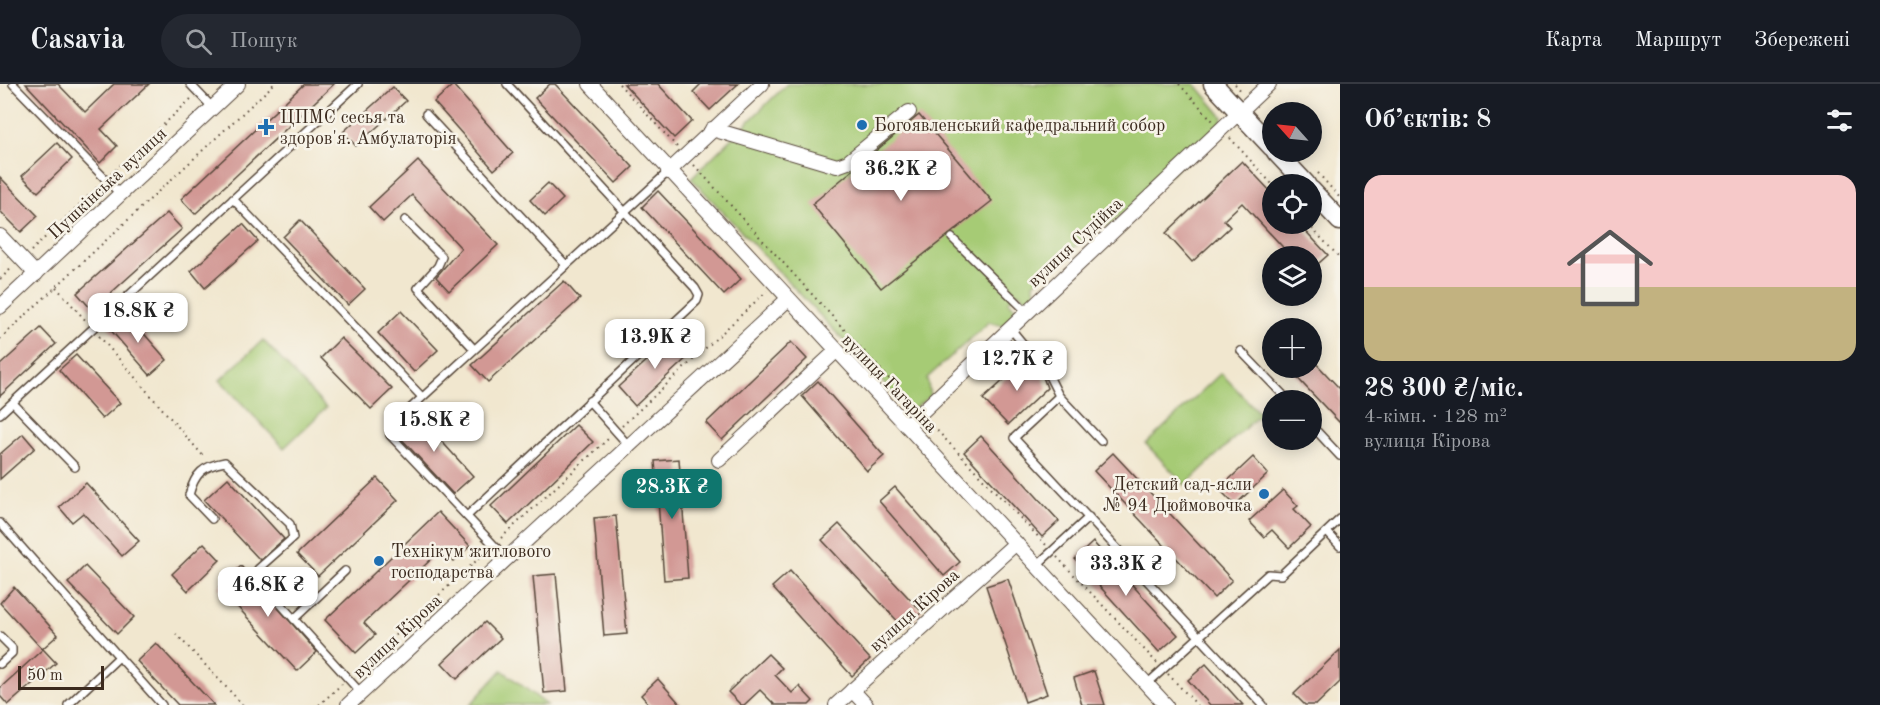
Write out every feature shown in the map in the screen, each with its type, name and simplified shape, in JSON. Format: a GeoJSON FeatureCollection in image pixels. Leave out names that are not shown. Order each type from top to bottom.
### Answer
{"type":"FeatureCollection","features":[{"type":"Feature","properties":{"kind":"street","name":"Пушкінська вулиця"},"geometry":{"type":"LineString","coordinates":[[0,307],[238,84]]}},
{"type":"Feature","properties":{"kind":"street","name":"вулиця Гагаріна"},"geometry":{"type":"LineString","coordinates":[[590,84],[668,172],[1166,705]]}},
{"type":"Feature","properties":{"kind":"street"},"geometry":{"type":"LineString","coordinates":[[668,172],[762,84]]}},
{"type":"Feature","properties":{"kind":"street"},"geometry":{"type":"LineString","coordinates":[[1213,84],[1262,136]]}},
{"type":"Feature","properties":{"kind":"street","name":"вулиця Судійка"},"geometry":{"type":"LineString","coordinates":[[907,426],[1269,84]]}},
{"type":"Feature","properties":{"kind":"street"},"geometry":{"type":"LineString","coordinates":[[712,129],[837,166],[848,162],[909,112]]}},
{"type":"Feature","properties":{"kind":"street"},"geometry":{"type":"LineString","coordinates":[[1290,162],[1306,174]]}},
{"type":"Feature","properties":{"kind":"street"},"geometry":{"type":"LineString","coordinates":[[1322,202],[1340,221]]}},
{"type":"Feature","properties":{"kind":"street"},"geometry":{"type":"LineString","coordinates":[[0,236],[36,274]]}},
{"type":"Feature","properties":{"kind":"street","name":"вулиця Кірова"},"geometry":{"type":"LineString","coordinates":[[348,705],[787,300]]}},
{"type":"Feature","properties":{"kind":"street"},"geometry":{"type":"LineString","coordinates":[[719,460],[835,352]]}},
{"type":"Feature","properties":{"kind":"street","name":"вулиця Кірова"},"geometry":{"type":"LineString","coordinates":[[836,705],[1016,543]]}},
{"type":"Feature","properties":{"kind":"street"},"geometry":{"type":"LineString","coordinates":[[852,690],[866,705]]}},
{"type":"Feature","properties":{"kind":"lane"},"geometry":{"type":"LineString","coordinates":[[13,84],[121,194]]}},
{"type":"Feature","properties":{"kind":"lane"},"geometry":{"type":"LineString","coordinates":[[190,84],[213,108]]}},
{"type":"Feature","properties":{"kind":"lane"},"geometry":{"type":"LineString","coordinates":[[0,414],[358,84]]}},
{"type":"Feature","properties":{"kind":"lane"},"geometry":{"type":"LineString","coordinates":[[467,516],[697,301],[699,295],[507,84]]}},
{"type":"Feature","properties":{"kind":"lane"},"geometry":{"type":"LineString","coordinates":[[513,91],[521,84]]}},
{"type":"Feature","properties":{"kind":"lane"},"geometry":{"type":"LineString","coordinates":[[426,114],[566,265]]}},
{"type":"Feature","properties":{"kind":"lane"},"geometry":{"type":"LineString","coordinates":[[507,558],[390,435],[390,427],[668,172]]}},
{"type":"Feature","properties":{"kind":"lane"},"geometry":{"type":"LineString","coordinates":[[233,199],[422,397]]}},
{"type":"Feature","properties":{"kind":"lane"},"geometry":{"type":"LineString","coordinates":[[405,220],[442,257],[438,266],[418,288],[474,350]]}},
{"type":"Feature","properties":{"kind":"lane"},"geometry":{"type":"LineString","coordinates":[[952,237],[1027,312]]}},
{"type":"Feature","properties":{"kind":"lane"},"geometry":{"type":"LineString","coordinates":[[1010,328],[1048,374],[1059,396],[1101,441]]}},
{"type":"Feature","properties":{"kind":"lane"},"geometry":{"type":"LineString","coordinates":[[1242,351],[1279,390]]}},
{"type":"Feature","properties":{"kind":"lane"},"geometry":{"type":"LineString","coordinates":[[1059,396],[1014,438],[1263,705]]}},
{"type":"Feature","properties":{"kind":"lane"},"geometry":{"type":"LineString","coordinates":[[589,401],[630,446]]}},
{"type":"Feature","properties":{"kind":"lane"},"geometry":{"type":"LineString","coordinates":[[13,403],[75,467]]}},
{"type":"Feature","properties":{"kind":"lane"},"geometry":{"type":"LineString","coordinates":[[1322,437],[1340,456]]}},
{"type":"Feature","properties":{"kind":"lane"},"geometry":{"type":"LineString","coordinates":[[212,519],[189,495],[194,477],[207,465],[225,462],[290,524],[293,538],[258,569],[256,577],[361,693]]}},
{"type":"Feature","properties":{"kind":"lane"},"geometry":{"type":"LineString","coordinates":[[1037,565],[1089,518]]}},
{"type":"Feature","properties":{"kind":"lane"},"geometry":{"type":"LineString","coordinates":[[1147,684],[1268,574],[1281,575],[1340,519]]}},
{"type":"Feature","properties":{"kind":"lane"},"geometry":{"type":"LineString","coordinates":[[0,523],[162,705]]}},
{"type":"Feature","properties":{"kind":"lane"},"geometry":{"type":"LineString","coordinates":[[1327,532],[1340,546]]}},
{"type":"Feature","properties":{"kind":"lane"},"geometry":{"type":"LineString","coordinates":[[294,619],[345,571]]}},
{"type":"Feature","properties":{"kind":"lane"},"geometry":{"type":"LineString","coordinates":[[0,636],[12,648],[12,653],[0,664]]}},
{"type":"Feature","properties":{"kind":"lane"},"geometry":{"type":"LineString","coordinates":[[68,705],[119,657]]}},
{"type":"Feature","properties":{"kind":"path"},"geometry":{"type":"LineString","coordinates":[[0,339],[274,84]]}},
{"type":"Feature","properties":{"kind":"path"},"geometry":{"type":"LineString","coordinates":[[619,84],[921,413],[1197,705]]}},
{"type":"Feature","properties":{"kind":"path"},"geometry":{"type":"LineString","coordinates":[[1322,185],[1340,198]]}},
{"type":"Feature","properties":{"kind":"path"},"geometry":{"type":"LineString","coordinates":[[1317,234],[1340,258]]}},
{"type":"Feature","properties":{"kind":"path"},"geometry":{"type":"LineString","coordinates":[[320,705],[773,285]]}},
{"type":"Feature","properties":{"kind":"path"},"geometry":{"type":"LineString","coordinates":[[56,287],[205,458]]}},
{"type":"Feature","properties":{"kind":"path"},"geometry":{"type":"LineString","coordinates":[[176,634],[243,705]]}},
{"type":"Feature","properties":{"kind":"green space"},"geometry":{"type":"Polygon","coordinates":[[[787,84],[1195,84],[1223,117],[1216,136],[1108,226],[1101,224],[1034,283],[1035,295],[1029,301],[1019,292],[1008,301],[1019,312],[1004,326],[989,322],[927,378],[930,396],[912,410],[907,408],[691,178],[787,84]]]}},
{"type":"Feature","properties":{"kind":"green space"},"geometry":{"type":"Polygon","coordinates":[[[263,340],[326,408],[284,448],[220,380],[263,340]]]}},
{"type":"Feature","properties":{"kind":"green space"},"geometry":{"type":"Polygon","coordinates":[[[1221,373],[1260,414],[1185,485],[1146,444],[1221,373]]]}},
{"type":"Feature","properties":{"kind":"green space"},"geometry":{"type":"Polygon","coordinates":[[[502,670],[547,705],[470,705],[502,670]]]}},
{"type":"Feature","properties":{"kind":"building"},"geometry":{"type":"Polygon","coordinates":[[[26,84],[58,84],[85,112],[114,84],[149,84],[101,129],[117,146],[100,163],[26,84]]]}},
{"type":"Feature","properties":{"kind":"building"},"geometry":{"type":"Polygon","coordinates":[[[304,84],[334,84],[195,214],[181,199],[304,84]]]}},
{"type":"Feature","properties":{"kind":"building"},"geometry":{"type":"Polygon","coordinates":[[[550,84],[555,84],[633,167],[616,183],[535,98],[550,84]]]}},
{"type":"Feature","properties":{"kind":"building"},"geometry":{"type":"Polygon","coordinates":[[[624,84],[658,84],[692,121],[674,138],[624,84]]]}},
{"type":"Feature","properties":{"kind":"building"},"geometry":{"type":"Polygon","coordinates":[[[701,84],[738,84],[710,110],[693,92],[701,84]]]}},
{"type":"Feature","properties":{"kind":"building"},"geometry":{"type":"Polygon","coordinates":[[[453,85],[513,153],[494,170],[434,102],[453,85]]]}},
{"type":"Feature","properties":{"kind":"building"},"geometry":{"type":"Polygon","coordinates":[[[393,87],[406,101],[356,146],[343,132],[393,87]]]}},
{"type":"Feature","properties":{"kind":"building"},"geometry":{"type":"Polygon","coordinates":[[[919,115],[992,201],[881,288],[812,204],[919,115]]]}},
{"type":"Feature","properties":{"kind":"building"},"geometry":{"type":"Polygon","coordinates":[[[57,143],[72,159],[38,192],[22,176],[57,143]]]}},
{"type":"Feature","properties":{"kind":"building"},"geometry":{"type":"Polygon","coordinates":[[[418,161],[498,245],[449,291],[436,277],[461,248],[412,195],[383,222],[369,207],[418,161]]]}},
{"type":"Feature","properties":{"kind":"building"},"geometry":{"type":"Polygon","coordinates":[[[1242,161],[1262,182],[1262,225],[1242,203],[1224,220],[1230,227],[1192,262],[1166,233],[1242,161]]]}},
{"type":"Feature","properties":{"kind":"building"},"geometry":{"type":"Polygon","coordinates":[[[0,177],[38,216],[21,232],[0,211],[0,177]]]}},
{"type":"Feature","properties":{"kind":"building"},"geometry":{"type":"Polygon","coordinates":[[[548,183],[563,199],[545,216],[530,200],[548,183]]]}},
{"type":"Feature","properties":{"kind":"building"},"geometry":{"type":"Polygon","coordinates":[[[658,191],[741,279],[724,295],[642,207],[658,191]]]}},
{"type":"Feature","properties":{"kind":"building"},"geometry":{"type":"Polygon","coordinates":[[[167,213],[182,229],[92,310],[77,293],[167,213]]]}},
{"type":"Feature","properties":{"kind":"building"},"geometry":{"type":"Polygon","coordinates":[[[300,220],[365,289],[348,305],[283,237],[300,220]]]}},
{"type":"Feature","properties":{"kind":"building"},"geometry":{"type":"Polygon","coordinates":[[[243,224],[258,241],[205,288],[191,271],[243,224]]]}},
{"type":"Feature","properties":{"kind":"building"},"geometry":{"type":"Polygon","coordinates":[[[1271,234],[1308,234],[1320,246],[1282,246],[1271,234]]]}},
{"type":"Feature","properties":{"kind":"building"},"geometry":{"type":"Polygon","coordinates":[[[1322,249],[1328,255],[1322,260],[1322,249]]]}},
{"type":"Feature","properties":{"kind":"building"},"geometry":{"type":"Polygon","coordinates":[[[564,281],[580,299],[488,382],[472,365],[564,281]]]}},
{"type":"Feature","properties":{"kind":"building"},"geometry":{"type":"Polygon","coordinates":[[[401,311],[438,350],[414,372],[378,333],[401,311]]]}},
{"type":"Feature","properties":{"kind":"building"},"geometry":{"type":"Polygon","coordinates":[[[125,312],[167,360],[150,375],[108,327],[125,312]]]}},
{"type":"Feature","properties":{"kind":"building"},"geometry":{"type":"Polygon","coordinates":[[[41,328],[56,344],[0,396],[0,365],[41,328]]]}},
{"type":"Feature","properties":{"kind":"building"},"geometry":{"type":"Polygon","coordinates":[[[675,335],[692,353],[635,406],[618,387],[675,335]]]}},
{"type":"Feature","properties":{"kind":"building"},"geometry":{"type":"Polygon","coordinates":[[[341,338],[392,389],[371,409],[321,358],[341,338]]]}},
{"type":"Feature","properties":{"kind":"building"},"geometry":{"type":"Polygon","coordinates":[[[791,342],[807,359],[722,440],[706,423],[791,342]]]}},
{"type":"Feature","properties":{"kind":"building"},"geometry":{"type":"Polygon","coordinates":[[[76,355],[120,403],[102,419],[59,370],[76,355]]]}},
{"type":"Feature","properties":{"kind":"building"},"geometry":{"type":"Polygon","coordinates":[[[1028,358],[1043,377],[1047,388],[1008,425],[983,399],[1028,358]]]}},
{"type":"Feature","properties":{"kind":"building"},"geometry":{"type":"Polygon","coordinates":[[[1322,370],[1340,389],[1340,423],[1322,404],[1322,390],[1309,390],[1297,378],[1322,378],[1322,370]]]}},
{"type":"Feature","properties":{"kind":"building"},"geometry":{"type":"Polygon","coordinates":[[[818,381],[884,456],[867,471],[802,396],[818,381]]]}},
{"type":"Feature","properties":{"kind":"building"},"geometry":{"type":"Polygon","coordinates":[[[415,412],[473,476],[453,494],[396,433],[396,429],[415,412]]]}},
{"type":"Feature","properties":{"kind":"building"},"geometry":{"type":"Polygon","coordinates":[[[576,425],[593,442],[508,524],[491,506],[576,425]]]}},
{"type":"Feature","properties":{"kind":"building"},"geometry":{"type":"Polygon","coordinates":[[[23,434],[35,448],[0,479],[0,454],[23,434]]]}},
{"type":"Feature","properties":{"kind":"building"},"geometry":{"type":"Polygon","coordinates":[[[981,436],[1059,521],[1042,537],[964,452],[981,436]]]}},
{"type":"Feature","properties":{"kind":"building"},"geometry":{"type":"Polygon","coordinates":[[[1113,453],[1232,580],[1214,598],[1094,471],[1113,453]]]}},
{"type":"Feature","properties":{"kind":"building"},"geometry":{"type":"Polygon","coordinates":[[[1253,457],[1268,474],[1235,505],[1219,489],[1253,457]]]}},
{"type":"Feature","properties":{"kind":"building"},"geometry":{"type":"Polygon","coordinates":[[[679,459],[688,578],[664,580],[655,461],[679,459]]]}},
{"type":"Feature","properties":{"kind":"building"},"geometry":{"type":"Polygon","coordinates":[[[228,478],[284,539],[260,560],[204,500],[228,478]]]}},
{"type":"Feature","properties":{"kind":"building"},"geometry":{"type":"Polygon","coordinates":[[[377,478],[398,500],[318,576],[297,554],[377,478]]]}},
{"type":"Feature","properties":{"kind":"building"},"geometry":{"type":"Polygon","coordinates":[[[86,483],[139,541],[122,556],[83,513],[72,522],[59,507],[86,483]]]}},
{"type":"Feature","properties":{"kind":"building"},"geometry":{"type":"Polygon","coordinates":[[[895,487],[960,562],[944,576],[879,501],[895,487]]]}},
{"type":"Feature","properties":{"kind":"building"},"geometry":{"type":"Polygon","coordinates":[[[1283,490],[1298,506],[1294,509],[1311,527],[1289,548],[1272,530],[1264,537],[1249,521],[1283,490]]]}},
{"type":"Feature","properties":{"kind":"building"},"geometry":{"type":"Polygon","coordinates":[[[438,512],[470,546],[454,561],[442,549],[364,623],[375,635],[356,653],[325,620],[438,512]]]}},
{"type":"Feature","properties":{"kind":"building"},"geometry":{"type":"Polygon","coordinates":[[[616,516],[627,634],[604,636],[594,518],[616,516]]]}},
{"type":"Feature","properties":{"kind":"building"},"geometry":{"type":"Polygon","coordinates":[[[839,524],[922,612],[904,628],[822,540],[839,524]]]}},
{"type":"Feature","properties":{"kind":"building"},"geometry":{"type":"Polygon","coordinates":[[[1093,542],[1178,635],[1159,652],[1075,559],[1093,542]]]}},
{"type":"Feature","properties":{"kind":"building"},"geometry":{"type":"Polygon","coordinates":[[[204,543],[220,560],[188,591],[172,574],[204,543]]]}},
{"type":"Feature","properties":{"kind":"building"},"geometry":{"type":"Polygon","coordinates":[[[85,566],[134,617],[117,634],[68,583],[85,566]]]}},
{"type":"Feature","properties":{"kind":"building"},"geometry":{"type":"Polygon","coordinates":[[[241,566],[317,652],[297,671],[219,587],[241,566]]]}},
{"type":"Feature","properties":{"kind":"building"},"geometry":{"type":"Polygon","coordinates":[[[790,571],[870,659],[852,676],[772,587],[790,571]]]}},
{"type":"Feature","properties":{"kind":"building"},"geometry":{"type":"Polygon","coordinates":[[[556,574],[567,691],[544,693],[533,576],[556,574]]]}},
{"type":"Feature","properties":{"kind":"building"},"geometry":{"type":"Polygon","coordinates":[[[1008,579],[1047,694],[1025,702],[986,586],[1008,579]]]}},
{"type":"Feature","properties":{"kind":"building"},"geometry":{"type":"Polygon","coordinates":[[[14,587],[58,635],[42,649],[0,603],[14,587]]]}},
{"type":"Feature","properties":{"kind":"building"},"geometry":{"type":"Polygon","coordinates":[[[485,622],[501,638],[457,679],[442,663],[485,622]]]}},
{"type":"Feature","properties":{"kind":"building"},"geometry":{"type":"Polygon","coordinates":[[[156,643],[214,705],[178,705],[137,661],[156,643]]]}},
{"type":"Feature","properties":{"kind":"building"},"geometry":{"type":"Polygon","coordinates":[[[43,649],[56,663],[8,705],[0,696],[0,688],[43,649]]]}},
{"type":"Feature","properties":{"kind":"building"},"geometry":{"type":"Polygon","coordinates":[[[1340,650],[1340,682],[1316,705],[1305,705],[1294,694],[1340,650]]]}},
{"type":"Feature","properties":{"kind":"building"},"geometry":{"type":"Polygon","coordinates":[[[768,654],[782,668],[775,675],[792,693],[799,686],[813,701],[809,705],[775,705],[760,690],[744,705],[741,705],[728,692],[768,654]]]}},
{"type":"Feature","properties":{"kind":"building"},"geometry":{"type":"Polygon","coordinates":[[[1206,664],[1243,705],[1210,705],[1188,680],[1206,664]]]}},
{"type":"Feature","properties":{"kind":"building"},"geometry":{"type":"Polygon","coordinates":[[[1094,671],[1105,705],[1082,705],[1074,678],[1094,671]]]}},
{"type":"Feature","properties":{"kind":"building"},"geometry":{"type":"Polygon","coordinates":[[[658,679],[681,705],[650,705],[641,695],[658,679]]]}},
{"type":"Feature","properties":{"kind":"place","name":"Богоявленський кафедральний собор"},"geometry":{"type":"Point","coordinates":[862,125]}},
{"type":"Feature","properties":{"kind":"place","name":"ЦПМС сесья та здоров'я. Амбулаторія"},"geometry":{"type":"Point","coordinates":[266,127]}},
{"type":"Feature","properties":{"kind":"place","name":"Детский сад-ясли № 94 Дюймовочка"},"geometry":{"type":"Point","coordinates":[1264,494]}},
{"type":"Feature","properties":{"kind":"place","name":"Технікум житлового господарства"},"geometry":{"type":"Point","coordinates":[379,561]}}]}
